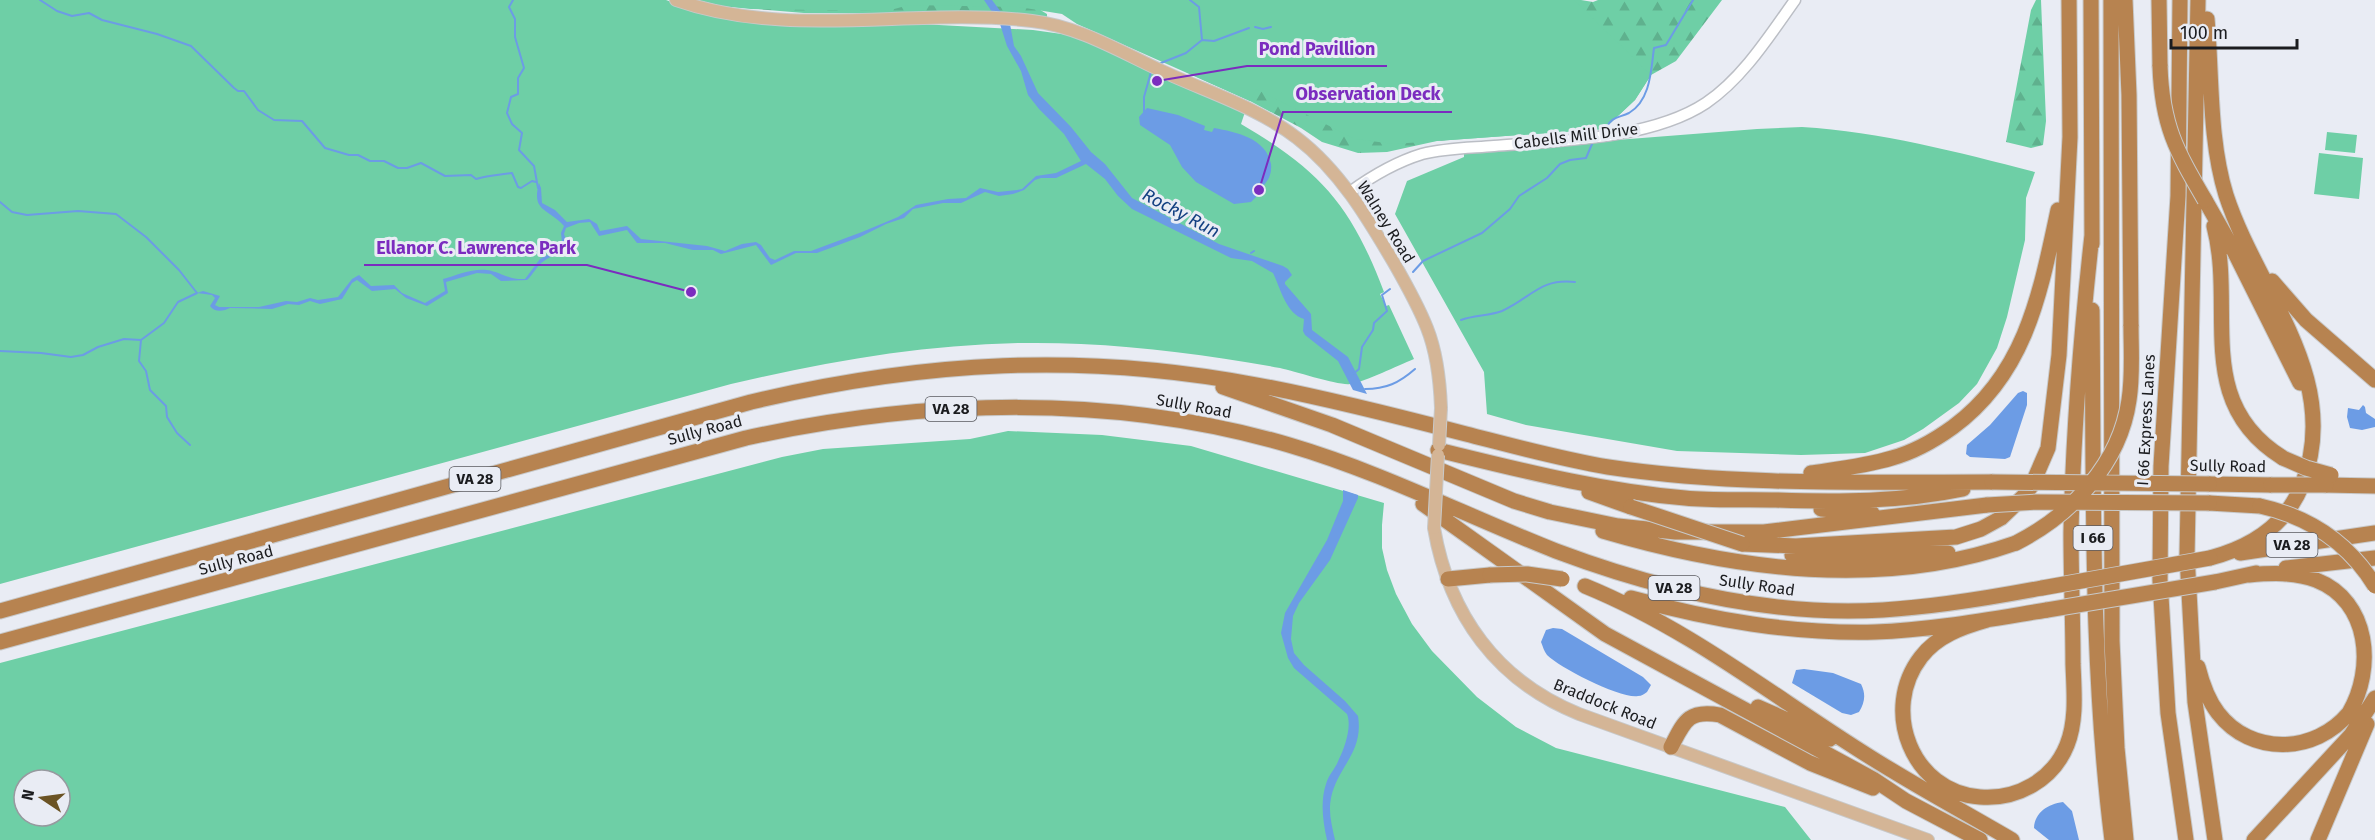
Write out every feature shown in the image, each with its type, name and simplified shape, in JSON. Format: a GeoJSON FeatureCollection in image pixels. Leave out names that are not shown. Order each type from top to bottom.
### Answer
{"type":"FeatureCollection","features":[{"type":"Feature","properties":{"kind":"highway"},"geometry":{"type":"LineString","coordinates":[[1785,550],[1956,537],[1982,529],[2001,518],[2032,485],[2048,447],[2054,414],[2070,121],[2069,0]]}},
{"type":"Feature","properties":{"kind":"highway","name":"I 66"},"geometry":{"type":"LineString","coordinates":[[2091,0],[2094,608],[2098,695],[2112,840]]}},
{"type":"Feature","properties":{"kind":"highway"},"geometry":{"type":"LineString","coordinates":[[2102,0],[2103,162],[2111,252]]}},
{"type":"Feature","properties":{"kind":"highway","name":"I 66 Express Lanes"},"geometry":{"type":"LineString","coordinates":[[2111,0],[2112,663],[2116,748],[2126,840]]}},
{"type":"Feature","properties":{"kind":"highway"},"geometry":{"type":"LineString","coordinates":[[1135,369],[1211,384],[1280,405],[1530,507],[1596,530],[1718,559],[1798,569],[1870,570],[1924,565],[1976,555],[2016,543],[2044,528],[2067,510],[2096,476],[2113,450],[2125,422],[2129,401],[2131,326],[2129,95],[2125,0]]}},
{"type":"Feature","properties":{"kind":"highway"},"geometry":{"type":"LineString","coordinates":[[2159,0],[2161,97],[2166,123],[2175,147],[2300,382],[2308,420],[2308,466]]}},
{"type":"Feature","properties":{"kind":"highway","name":"I 66 Express Lanes"},"geometry":{"type":"LineString","coordinates":[[2180,0],[2178,196],[2163,428],[2160,549],[2164,664],[2181,814],[2188,840]]}},
{"type":"Feature","properties":{"kind":"highway"},"geometry":{"type":"LineString","coordinates":[[2198,0],[2187,478],[2190,633],[2199,734],[2215,840]]}},
{"type":"Feature","properties":{"kind":"highway"},"geometry":{"type":"LineString","coordinates":[[2205,0],[2218,154],[2226,193],[2247,244],[2294,339],[2306,373],[2313,413],[2308,466],[2293,503],[2273,526],[2248,545],[2210,558]]}},
{"type":"Feature","properties":{"kind":"highway"},"geometry":{"type":"LineString","coordinates":[[1718,478],[1809,474],[1893,458],[1912,451],[1945,433],[1983,402],[2008,370],[2029,325],[2060,205],[2066,138],[2070,121]]}},
{"type":"Feature","properties":{"kind":"highway"},"geometry":{"type":"LineString","coordinates":[[1987,620],[1944,637],[1922,656],[1908,681],[1903,707],[1906,737],[1916,759],[1931,777],[1948,788],[1966,795],[1988,798],[2015,793],[2038,782],[2055,766],[2071,734],[2074,704],[2071,534],[2075,416],[2092,235]]}},
{"type":"Feature","properties":{"kind":"highway"},"geometry":{"type":"LineString","coordinates":[[2221,235],[2222,358],[2226,384],[2235,408],[2244,423],[2265,446],[2283,458],[2329,480],[2375,481]]}},
{"type":"Feature","properties":{"kind":"highway"},"geometry":{"type":"LineString","coordinates":[[2247,244],[2272,282],[2297,311],[2375,381]]}},
{"type":"Feature","properties":{"kind":"highway","name":"Sully Road"},"geometry":{"type":"LineString","coordinates":[[0,611],[711,412],[800,390],[873,377],[990,365],[1051,363],[1135,369],[1257,385],[1604,466],[1718,478],[2209,484],[2271,484],[2329,480],[2375,486]]}},
{"type":"Feature","properties":{"kind":"highway","name":"Sully Road"},"geometry":{"type":"LineString","coordinates":[[0,642],[717,445],[796,428],[853,419],[961,408],[1045,407],[1096,410],[1233,431],[1288,445],[1362,469],[1590,563],[1693,593],[1755,605],[1800,609],[1883,610],[1974,600],[2210,558],[2375,533]]}},
{"type":"Feature","properties":{"kind":"highway"},"geometry":{"type":"LineString","coordinates":[[1438,450],[1518,470],[1632,492],[1872,513],[1920,512]]}},
{"type":"Feature","properties":{"kind":"highway"},"geometry":{"type":"LineString","coordinates":[[1362,469],[1435,512],[1566,608],[1638,653],[1873,779],[1906,801],[1980,840]]}},
{"type":"Feature","properties":{"kind":"highway"},"geometry":{"type":"LineString","coordinates":[[1518,470],[1742,544],[1843,556],[1945,553],[1981,550],[2016,543]]}},
{"type":"Feature","properties":{"kind":"highway"},"geometry":{"type":"LineString","coordinates":[[1719,501],[1896,498],[1930,495],[1992,482]]}},
{"type":"Feature","properties":{"kind":"highway"},"geometry":{"type":"LineString","coordinates":[[1530,507],[1649,530],[1718,533],[1791,530],[1920,512],[1987,506],[2068,502],[2209,503],[2260,506],[2298,518],[2330,535],[2352,555],[2375,587]]}},
{"type":"Feature","properties":{"kind":"highway"},"geometry":{"type":"LineString","coordinates":[[1448,579],[1490,574],[1527,574],[1562,579],[1719,620],[1788,629],[1877,632],[1987,620],[2249,575],[2375,558]]}},
{"type":"Feature","properties":{"kind":"highway"},"geometry":{"type":"LineString","coordinates":[[2190,633],[2194,656],[2208,696],[2218,713],[2232,728],[2251,739],[2276,746],[2296,744],[2325,733],[2349,713],[2360,695],[2369,657],[2364,627],[2354,608],[2341,595],[2316,580],[2287,574],[2249,575]]}},
{"type":"Feature","properties":{"kind":"highway"},"geometry":{"type":"LineString","coordinates":[[1584,586],[1641,610],[1681,632],[1870,757],[2012,840]]}},
{"type":"Feature","properties":{"kind":"highway"},"geometry":{"type":"LineString","coordinates":[[1638,653],[1870,757]]}},
{"type":"Feature","properties":{"kind":"highway"},"geometry":{"type":"LineString","coordinates":[[2254,840],[2351,735],[2375,698]]}},
{"type":"Feature","properties":{"kind":"highway"},"geometry":{"type":"LineString","coordinates":[[2318,840],[2375,706]]}},
{"type":"Feature","properties":{"kind":"highway"},"geometry":{"type":"LineString","coordinates":[[1671,747],[1684,722],[1690,717],[1707,713],[1720,715],[1810,763],[1906,801]]}},
{"type":"Feature","properties":{"kind":"main road","name":"Walney Road"},"geometry":{"type":"LineString","coordinates":[[676,0],[717,13],[774,18],[848,20],[989,18],[1043,22],[1072,30],[1259,114],[1297,138],[1350,192],[1414,298],[1427,328],[1438,373],[1441,408],[1438,450]]}},
{"type":"Feature","properties":{"kind":"main road","name":"Braddock Road"},"geometry":{"type":"LineString","coordinates":[[1438,450],[1434,528],[1448,579],[1468,625],[1498,662],[1522,683],[1564,708],[1928,840]]}},
{"type":"Feature","properties":{"kind":"street","name":"Cabells Mill Drive"},"geometry":{"type":"LineString","coordinates":[[1350,192],[1388,168],[1436,151],[1620,133],[1685,115],[1707,102],[1731,82],[1796,0]]}},
{"type":"Feature","properties":{"kind":"green space"},"geometry":{"type":"Polygon","coordinates":[[[0,0],[666,0],[699,12],[1033,30],[1076,36],[1245,112],[1241,124],[1269,141],[1313,175],[1330,193],[1359,236],[1384,292],[1380,294],[1386,306],[1389,305],[1414,359],[1365,380],[1345,384],[1280,368],[1106,345],[993,344],[861,358],[731,384],[0,584],[0,0]]]}},
{"type":"Feature","properties":{"kind":"green space"},"geometry":{"type":"Polygon","coordinates":[[[697,0],[1574,0],[1651,75],[1635,100],[1604,129],[1394,144],[1355,139],[1256,89],[1250,101],[1077,24],[1062,14],[1019,7],[909,5],[887,11],[751,9],[722,6],[697,0]]]}},
{"type":"Feature","properties":{"kind":"green space"},"geometry":{"type":"Polygon","coordinates":[[[1007,0],[1037,8],[1047,14],[1047,17],[1010,14],[804,13],[722,6],[1007,0]]]}},
{"type":"Feature","properties":{"kind":"green space"},"geometry":{"type":"Polygon","coordinates":[[[1252,0],[1581,0],[1593,2],[1598,0],[1722,0],[1676,61],[1651,75],[1635,100],[1604,129],[1437,141],[1387,152],[1358,153],[1322,142],[1250,101],[1186,72],[1195,57],[1252,0]]]}},
{"type":"Feature","properties":{"kind":"green space"},"geometry":{"type":"Polygon","coordinates":[[[2036,0],[2041,0],[2046,121],[2043,145],[2031,148],[2006,142],[2031,10],[2036,0]]]}},
{"type":"Feature","properties":{"kind":"green space"},"geometry":{"type":"Polygon","coordinates":[[[1802,127],[1890,138],[2035,172],[2026,198],[2025,240],[2007,317],[1997,348],[1977,384],[1959,403],[1904,440],[1865,453],[1801,455],[1677,451],[1526,425],[1487,414],[1484,372],[1395,214],[1407,181],[1464,157],[1464,152],[1802,127]]]}},
{"type":"Feature","properties":{"kind":"green space"},"geometry":{"type":"Polygon","coordinates":[[[2327,132],[2357,135],[2355,153],[2325,150],[2327,132]]]}},
{"type":"Feature","properties":{"kind":"green space"},"geometry":{"type":"Polygon","coordinates":[[[2319,153],[2363,158],[2359,199],[2314,194],[2319,153]]]}},
{"type":"Feature","properties":{"kind":"green space"},"geometry":{"type":"Polygon","coordinates":[[[1008,431],[1102,435],[1191,446],[1384,503],[1382,548],[1396,594],[1412,624],[1432,651],[1477,697],[1516,727],[1556,748],[1785,807],[1811,840],[0,840],[0,663],[782,457],[823,449],[970,439],[1008,431]]]}},
{"type":"Feature","properties":{"kind":"water"},"geometry":{"type":"Polygon","coordinates":[[[984,0],[992,0],[1010,24],[1014,46],[1038,93],[1071,127],[1091,152],[1105,164],[1132,198],[1219,244],[1288,269],[1292,275],[1285,284],[1311,314],[1312,330],[1348,357],[1367,394],[1353,390],[1338,361],[1305,335],[1304,319],[1288,306],[1273,273],[1252,261],[1231,258],[1132,209],[1105,179],[1086,164],[1056,178],[1035,180],[1024,190],[1013,194],[999,196],[985,192],[961,203],[943,203],[913,209],[904,218],[860,237],[817,253],[796,253],[771,265],[756,245],[721,254],[713,250],[693,250],[665,243],[637,243],[627,230],[599,236],[590,222],[566,228],[565,246],[542,263],[527,280],[501,281],[491,274],[477,273],[446,282],[448,293],[427,306],[406,298],[395,289],[372,291],[357,280],[352,283],[342,299],[320,304],[310,301],[299,305],[288,304],[272,309],[217,310],[210,306],[215,298],[212,295],[197,293],[203,291],[220,296],[215,305],[219,307],[259,307],[286,301],[297,302],[310,298],[318,300],[338,297],[352,279],[359,275],[371,286],[394,285],[402,293],[425,303],[445,291],[443,279],[465,272],[487,270],[525,279],[540,259],[557,250],[562,242],[561,233],[564,226],[539,205],[537,192],[539,183],[542,203],[555,210],[567,222],[589,219],[597,224],[600,231],[627,226],[641,239],[707,246],[725,251],[742,244],[756,242],[770,258],[775,260],[794,251],[811,251],[862,232],[898,217],[916,205],[966,198],[980,188],[998,192],[1022,189],[1036,176],[1056,173],[1081,161],[1064,134],[1028,95],[1021,71],[1007,46],[1000,24],[984,0]]]}},
{"type":"Feature","properties":{"kind":"water"},"geometry":{"type":"Polygon","coordinates":[[[1147,108],[1178,115],[1205,126],[1204,130],[1212,132],[1214,128],[1240,134],[1257,142],[1268,155],[1271,164],[1267,181],[1255,192],[1258,195],[1251,202],[1234,204],[1196,182],[1182,167],[1170,145],[1140,125],[1139,117],[1147,108]]]}},
{"type":"Feature","properties":{"kind":"water"},"geometry":{"type":"Polygon","coordinates":[[[2023,391],[2027,393],[2027,405],[2010,457],[2005,459],[1970,457],[1966,454],[1967,445],[1990,425],[2018,393],[2023,391]]]}},
{"type":"Feature","properties":{"kind":"water"},"geometry":{"type":"Polygon","coordinates":[[[2363,405],[2366,413],[2375,419],[2375,427],[2362,430],[2350,428],[2347,417],[2348,408],[2359,410],[2363,405]]]}},
{"type":"Feature","properties":{"kind":"water"},"geometry":{"type":"Polygon","coordinates":[[[1343,490],[1358,495],[1358,498],[1330,560],[1299,603],[1293,616],[1291,639],[1294,653],[1304,665],[1345,701],[1358,716],[1359,729],[1354,750],[1334,787],[1330,803],[1335,840],[1327,840],[1323,812],[1324,791],[1345,743],[1348,730],[1347,714],[1294,668],[1288,658],[1281,633],[1285,613],[1327,540],[1343,501],[1343,490]]]}},
{"type":"Feature","properties":{"kind":"water"},"geometry":{"type":"Polygon","coordinates":[[[1562,629],[1643,677],[1651,685],[1647,692],[1638,696],[1618,693],[1591,682],[1554,661],[1547,655],[1541,642],[1546,630],[1562,629]]]}},
{"type":"Feature","properties":{"kind":"water"},"geometry":{"type":"Polygon","coordinates":[[[1796,670],[1833,673],[1861,684],[1864,698],[1859,712],[1851,715],[1842,713],[1792,683],[1796,670]]]}},
{"type":"Feature","properties":{"kind":"water"},"geometry":{"type":"Polygon","coordinates":[[[2063,802],[2072,811],[2079,840],[2049,840],[2034,828],[2037,817],[2043,810],[2063,802]]]}},
{"type":"Feature","properties":{"kind":"waterway"},"geometry":{"type":"LineString","coordinates":[[40,0],[57,11],[72,16],[89,13],[102,20],[157,34],[191,46],[234,88],[244,91],[258,110],[274,120],[302,121],[325,148],[349,155],[358,155],[370,161],[384,161],[398,168],[407,168],[421,163],[445,176],[471,175],[476,179],[512,173],[518,187],[521,188],[532,181],[536,182]]}},
{"type":"Feature","properties":{"kind":"waterway"},"geometry":{"type":"LineString","coordinates":[[513,0],[509,7],[515,19],[515,37],[524,68],[518,78],[518,94],[511,97],[507,113],[512,124],[522,133],[519,150],[534,166],[538,188]]}},
{"type":"Feature","properties":{"kind":"waterway"},"geometry":{"type":"LineString","coordinates":[[1190,0],[1199,7],[1202,40]]}},
{"type":"Feature","properties":{"kind":"waterway"},"geometry":{"type":"LineString","coordinates":[[1606,128],[1613,119],[1629,113],[1642,100],[1649,84],[1654,48],[1666,45],[1693,0]]}},
{"type":"Feature","properties":{"kind":"waterway"},"geometry":{"type":"LineString","coordinates":[[1255,27],[1263,29],[1271,27]]}},
{"type":"Feature","properties":{"kind":"waterway"},"geometry":{"type":"LineString","coordinates":[[1161,63],[1186,53],[1202,40],[1214,41],[1249,28]]}},
{"type":"Feature","properties":{"kind":"waterway"},"geometry":{"type":"LineString","coordinates":[[1144,113],[1144,97],[1151,72]]}},
{"type":"Feature","properties":{"kind":"waterway"},"geometry":{"type":"LineString","coordinates":[[1413,272],[1423,261],[1482,233],[1510,209],[1519,196],[1547,178],[1560,164],[1586,158],[1592,144]]}},
{"type":"Feature","properties":{"kind":"waterway"},"geometry":{"type":"LineString","coordinates":[[0,202],[12,212],[27,215],[78,211],[116,214],[146,237],[179,270],[197,293],[178,302],[164,323],[141,340],[124,339],[98,347],[83,355],[71,357],[0,351]]}},
{"type":"Feature","properties":{"kind":"waterway"},"geometry":{"type":"LineString","coordinates":[[1461,320],[1502,311],[1544,286],[1553,283],[1575,282]]}},
{"type":"Feature","properties":{"kind":"waterway"},"geometry":{"type":"LineString","coordinates":[[1353,374],[1359,369],[1362,347],[1373,330],[1374,323],[1387,311],[1382,295],[1390,289]]}},
{"type":"Feature","properties":{"kind":"waterway"},"geometry":{"type":"LineString","coordinates":[[141,340],[139,361],[146,371],[150,390],[166,406],[167,417],[177,433],[190,445]]}},
{"type":"Feature","properties":{"kind":"waterway"},"geometry":{"type":"LineString","coordinates":[[1365,389],[1392,384],[1415,369]]}},
{"type":"Feature","properties":{"kind":"place","name":"Pond Pavillion"},"geometry":{"type":"Point","coordinates":[1157,81]}},
{"type":"Feature","properties":{"kind":"place","name":"Observation Deck"},"geometry":{"type":"Point","coordinates":[1259,190]}},
{"type":"Feature","properties":{"kind":"place","name":"Ellanor C. Lawrence Park"},"geometry":{"type":"Point","coordinates":[691,292]}},
{"type":"Feature","properties":{"kind":"water label","name":"Rocky Run"},"geometry":{"type":"Point","coordinates":[1181,213]}}]}
